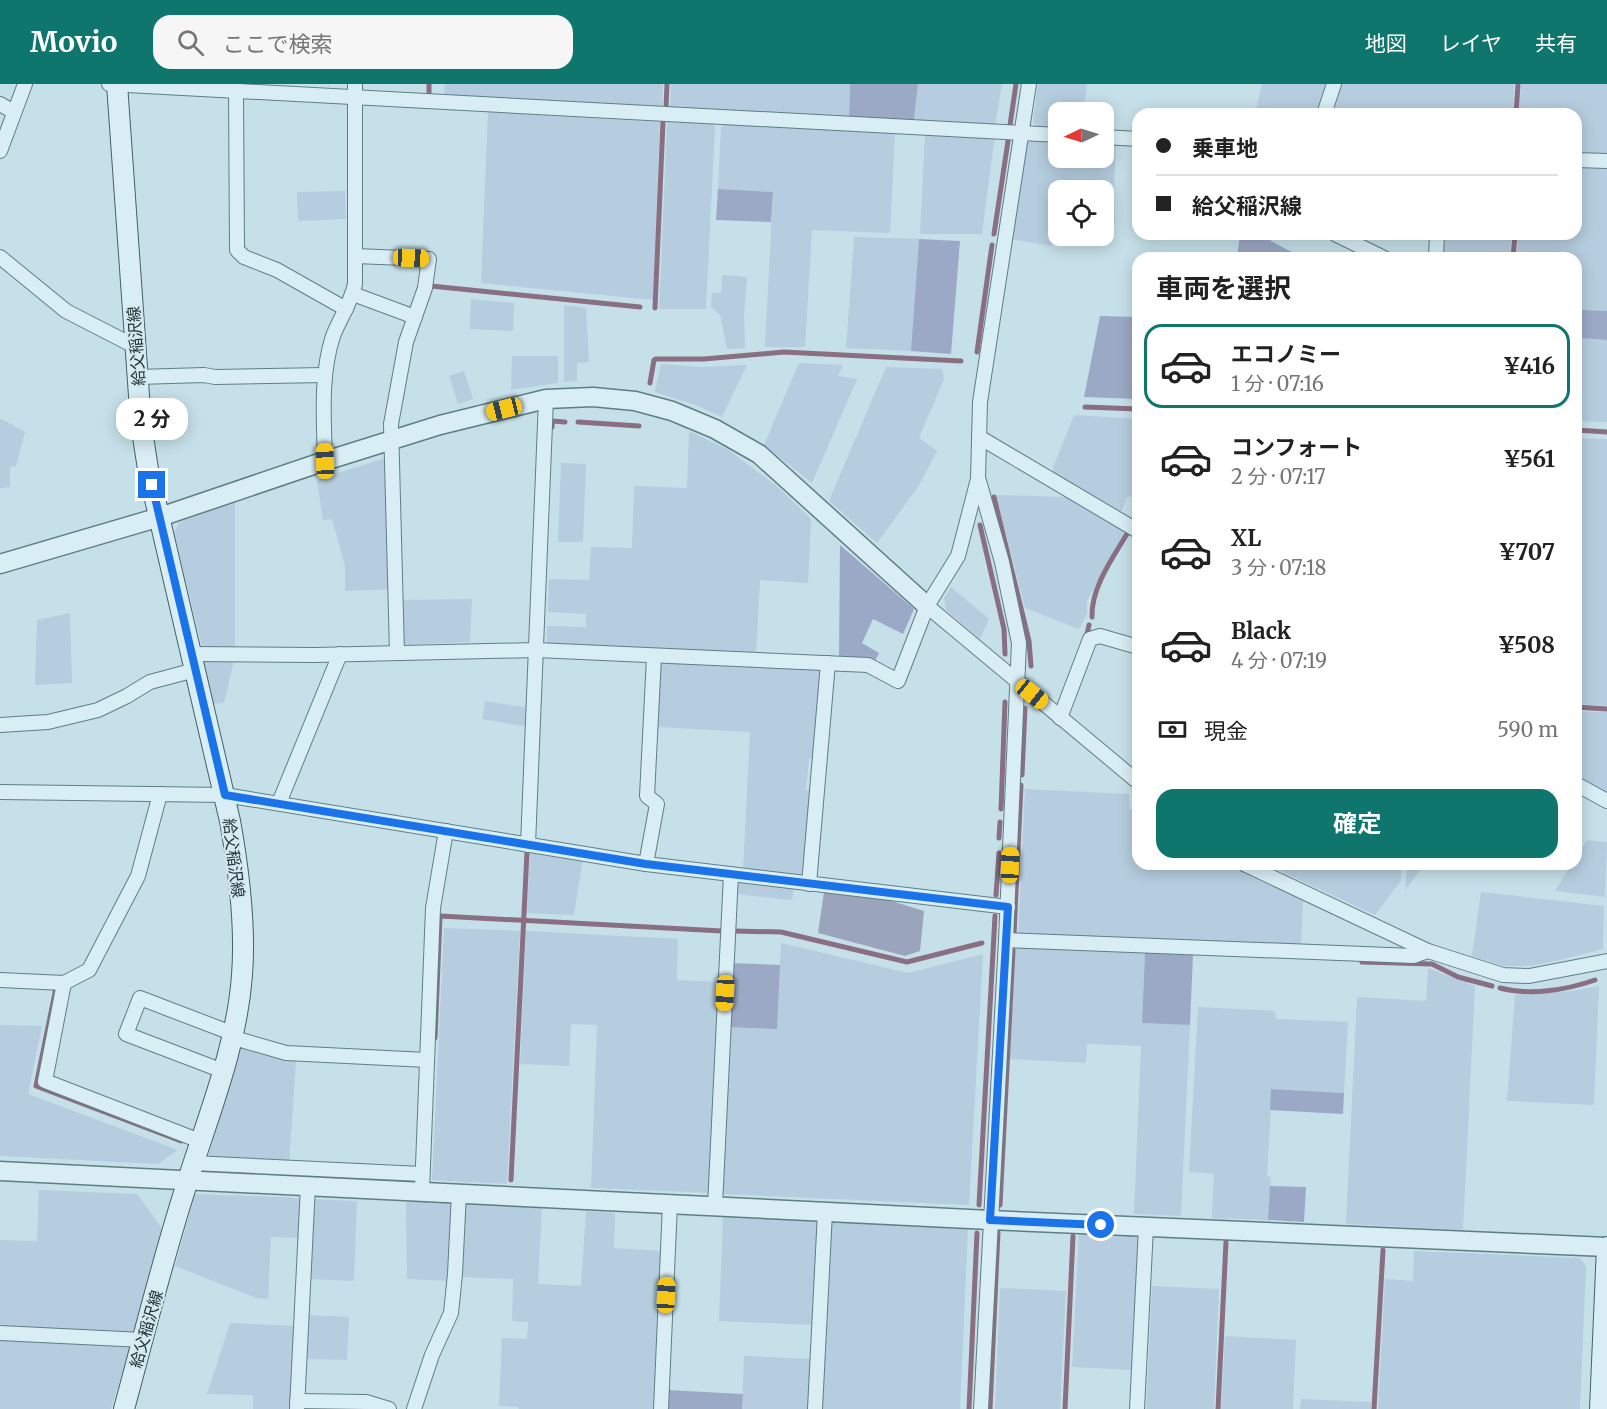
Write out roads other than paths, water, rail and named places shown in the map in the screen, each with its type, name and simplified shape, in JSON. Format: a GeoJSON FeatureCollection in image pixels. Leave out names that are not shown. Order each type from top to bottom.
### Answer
{"type":"FeatureCollection","features":[{"type":"Feature","properties":{"kind":"main road","name":"給父稲沢線"},"geometry":{"type":"LineString","coordinates":[[114,85],[141,424],[148,469],[225,795],[237,864],[243,939],[242,975],[234,1036],[190,1171],[124,1409]]}},
{"type":"Feature","properties":{"kind":"main road"},"geometry":{"type":"LineString","coordinates":[[1600,1409],[1606,1313],[1607,1247]]}},
{"type":"Feature","properties":{"kind":"street"},"geometry":{"type":"LineString","coordinates":[[0,151],[25,84]]}},
{"type":"Feature","properties":{"kind":"street"},"geometry":{"type":"LineString","coordinates":[[0,725],[48,722],[98,710],[193,662],[340,654],[536,650],[828,663],[868,665],[898,681],[927,606],[958,555],[978,479],[982,391],[1029,84]]}},
{"type":"Feature","properties":{"kind":"street"},"geometry":{"type":"LineString","coordinates":[[1326,108],[1334,84]]}},
{"type":"Feature","properties":{"kind":"street"},"geometry":{"type":"LineString","coordinates":[[114,85],[236,92],[254,88],[355,91],[1048,134]]}},
{"type":"Feature","properties":{"kind":"street"},"geometry":{"type":"LineString","coordinates":[[325,461],[323,406],[325,375],[333,336],[355,285],[355,91]]}},
{"type":"Feature","properties":{"kind":"street"},"geometry":{"type":"LineString","coordinates":[[236,92],[237,250],[244,257],[278,270],[346,309]]}},
{"type":"Feature","properties":{"kind":"street"},"geometry":{"type":"LineString","coordinates":[[0,104],[14,112]]}},
{"type":"Feature","properties":{"kind":"street"},"geometry":{"type":"LineString","coordinates":[[1114,138],[1132,139]]}},
{"type":"Feature","properties":{"kind":"street"},"geometry":{"type":"LineString","coordinates":[[1582,160],[1607,161]]}},
{"type":"Feature","properties":{"kind":"street"},"geometry":{"type":"LineString","coordinates":[[1347,240],[1372,252]]}},
{"type":"Feature","properties":{"kind":"street"},"geometry":{"type":"LineString","coordinates":[[355,256],[429,259],[425,288],[406,342],[392,424],[397,653]]}},
{"type":"Feature","properties":{"kind":"street"},"geometry":{"type":"LineString","coordinates":[[0,257],[66,310],[136,347]]}},
{"type":"Feature","properties":{"kind":"street"},"geometry":{"type":"LineString","coordinates":[[353,294],[415,317]]}},
{"type":"Feature","properties":{"kind":"street"},"geometry":{"type":"LineString","coordinates":[[138,377],[325,375]]}},
{"type":"Feature","properties":{"kind":"street"},"geometry":{"type":"LineString","coordinates":[[0,564],[160,517],[440,425],[546,399],[593,397],[635,401],[672,411],[715,429],[759,454],[927,606],[1132,777]]}},
{"type":"Feature","properties":{"kind":"street"},"geometry":{"type":"LineString","coordinates":[[528,845],[546,399]]}},
{"type":"Feature","properties":{"kind":"street"},"geometry":{"type":"LineString","coordinates":[[979,438],[1132,527]]}},
{"type":"Feature","properties":{"kind":"street"},"geometry":{"type":"LineString","coordinates":[[978,479],[1002,562],[1019,643],[1008,907],[981,1409]]}},
{"type":"Feature","properties":{"kind":"street"},"geometry":{"type":"LineString","coordinates":[[1060,718],[1090,639],[1100,636],[1132,645]]}},
{"type":"Feature","properties":{"kind":"street"},"geometry":{"type":"LineString","coordinates":[[279,803],[340,654]]}},
{"type":"Feature","properties":{"kind":"street"},"geometry":{"type":"LineString","coordinates":[[646,864],[657,804],[647,796],[654,657]]}},
{"type":"Feature","properties":{"kind":"street"},"geometry":{"type":"LineString","coordinates":[[809,884],[828,663]]}},
{"type":"Feature","properties":{"kind":"street"},"geometry":{"type":"LineString","coordinates":[[1582,787],[1607,801]]}},
{"type":"Feature","properties":{"kind":"street"},"geometry":{"type":"LineString","coordinates":[[0,792],[225,795],[646,864],[1008,907]]}},
{"type":"Feature","properties":{"kind":"street"},"geometry":{"type":"LineString","coordinates":[[0,980],[64,982],[89,970],[138,876],[160,794]]}},
{"type":"Feature","properties":{"kind":"street"},"geometry":{"type":"LineString","coordinates":[[422,1183],[433,908],[446,831]]}},
{"type":"Feature","properties":{"kind":"street"},"geometry":{"type":"LineString","coordinates":[[1259,870],[1428,951],[1503,975],[1529,976],[1607,961]]}},
{"type":"Feature","properties":{"kind":"street"},"geometry":{"type":"LineString","coordinates":[[715,1206],[731,874]]}},
{"type":"Feature","properties":{"kind":"street"},"geometry":{"type":"LineString","coordinates":[[1006,940],[1414,956],[1428,951]]}},
{"type":"Feature","properties":{"kind":"street"},"geometry":{"type":"LineString","coordinates":[[64,982],[45,1081],[200,1142]]}},
{"type":"Feature","properties":{"kind":"street"},"geometry":{"type":"LineString","coordinates":[[223,1071],[126,1034],[140,998],[234,1036],[286,1053],[427,1060]]}},
{"type":"Feature","properties":{"kind":"street"},"geometry":{"type":"LineString","coordinates":[[0,1171],[190,1171],[422,1183],[459,1193],[990,1220],[1607,1247]]}},
{"type":"Feature","properties":{"kind":"street"},"geometry":{"type":"LineString","coordinates":[[190,1171],[308,1185],[422,1183]]}},
{"type":"Feature","properties":{"kind":"street"},"geometry":{"type":"LineString","coordinates":[[308,1185],[297,1405],[366,1402],[389,1409]]}},
{"type":"Feature","properties":{"kind":"street"},"geometry":{"type":"LineString","coordinates":[[414,1409],[432,1354],[451,1313],[459,1193]]}},
{"type":"Feature","properties":{"kind":"street"},"geometry":{"type":"LineString","coordinates":[[661,1409],[670,1204]]}},
{"type":"Feature","properties":{"kind":"street"},"geometry":{"type":"LineString","coordinates":[[815,1409],[825,1212]]}},
{"type":"Feature","properties":{"kind":"street"},"geometry":{"type":"LineString","coordinates":[[1137,1409],[1146,1227]]}},
{"type":"Feature","properties":{"kind":"street"},"geometry":{"type":"LineString","coordinates":[[0,1333],[143,1340]]}},
{"type":"Feature","properties":{"kind":"waterway"},"geometry":{"type":"LineString","coordinates":[[429,84],[429,92]]}},
{"type":"Feature","properties":{"kind":"waterway"},"geometry":{"type":"LineString","coordinates":[[666,107],[667,84]]}},
{"type":"Feature","properties":{"kind":"waterway"},"geometry":{"type":"LineString","coordinates":[[1010,125],[1016,84]]}},
{"type":"Feature","properties":{"kind":"waterway"},"geometry":{"type":"LineString","coordinates":[[1516,108],[1518,84]]}},
{"type":"Feature","properties":{"kind":"waterway"},"geometry":{"type":"LineString","coordinates":[[655,308],[663,122]]}},
{"type":"Feature","properties":{"kind":"waterway"},"geometry":{"type":"LineString","coordinates":[[994,234],[1008,141]]}},
{"type":"Feature","properties":{"kind":"waterway"},"geometry":{"type":"LineString","coordinates":[[1514,240],[1514,252]]}},
{"type":"Feature","properties":{"kind":"waterway"},"geometry":{"type":"LineString","coordinates":[[977,352],[992,245]]}},
{"type":"Feature","properties":{"kind":"waterway"},"geometry":{"type":"LineString","coordinates":[[431,286],[640,307]]}},
{"type":"Feature","properties":{"kind":"waterway"},"geometry":{"type":"LineString","coordinates":[[650,383],[656,359],[704,359],[784,352],[961,361]]}},
{"type":"Feature","properties":{"kind":"waterway"},"geometry":{"type":"LineString","coordinates":[[1085,407],[1132,409]]}},
{"type":"Feature","properties":{"kind":"waterway"},"geometry":{"type":"LineString","coordinates":[[552,427],[552,421],[565,422]]}},
{"type":"Feature","properties":{"kind":"waterway"},"geometry":{"type":"LineString","coordinates":[[578,422],[639,426]]}},
{"type":"Feature","properties":{"kind":"waterway"},"geometry":{"type":"LineString","coordinates":[[1582,430],[1607,432]]}},
{"type":"Feature","properties":{"kind":"waterway"},"geometry":{"type":"LineString","coordinates":[[994,497],[1029,641],[1031,666]]}},
{"type":"Feature","properties":{"kind":"waterway"},"geometry":{"type":"LineString","coordinates":[[980,525],[1004,629],[1005,654]]}},
{"type":"Feature","properties":{"kind":"waterway"},"geometry":{"type":"LineString","coordinates":[[1092,617],[1099,584],[1128,532]]}},
{"type":"Feature","properties":{"kind":"waterway"},"geometry":{"type":"LineString","coordinates":[[1087,634],[1089,625]]}},
{"type":"Feature","properties":{"kind":"waterway"},"geometry":{"type":"LineString","coordinates":[[1001,809],[1005,702]]}},
{"type":"Feature","properties":{"kind":"waterway"},"geometry":{"type":"LineString","coordinates":[[1582,707],[1607,709]]}},
{"type":"Feature","properties":{"kind":"waterway"},"geometry":{"type":"LineString","coordinates":[[1022,775],[1025,708]]}},
{"type":"Feature","properties":{"kind":"waterway"},"geometry":{"type":"LineString","coordinates":[[1014,935],[1021,785]]}},
{"type":"Feature","properties":{"kind":"waterway"},"geometry":{"type":"LineString","coordinates":[[999,838],[1000,822]]}},
{"type":"Feature","properties":{"kind":"waterway"},"geometry":{"type":"LineString","coordinates":[[511,1180],[527,852]]}},
{"type":"Feature","properties":{"kind":"waterway"},"geometry":{"type":"LineString","coordinates":[[996,895],[999,853]]}},
{"type":"Feature","properties":{"kind":"waterway"},"geometry":{"type":"LineString","coordinates":[[435,1038],[440,916],[722,931]]}},
{"type":"Feature","properties":{"kind":"waterway"},"geometry":{"type":"LineString","coordinates":[[979,1205],[995,916]]}},
{"type":"Feature","properties":{"kind":"waterway"},"geometry":{"type":"LineString","coordinates":[[734,931],[781,932],[907,962],[982,943]]}},
{"type":"Feature","properties":{"kind":"waterway"},"geometry":{"type":"LineString","coordinates":[[1000,1205],[1013,950]]}},
{"type":"Feature","properties":{"kind":"waterway"},"geometry":{"type":"LineString","coordinates":[[1362,962],[1432,964],[1458,977],[1492,986]]}},
{"type":"Feature","properties":{"kind":"waterway"},"geometry":{"type":"LineString","coordinates":[[1500,988],[1523,992],[1548,991],[1595,980]]}},
{"type":"Feature","properties":{"kind":"waterway"},"geometry":{"type":"LineString","coordinates":[[53,988],[56,988],[36,1086],[181,1141]]}},
{"type":"Feature","properties":{"kind":"waterway"},"geometry":{"type":"LineString","coordinates":[[213,1171],[318,1176]]}},
{"type":"Feature","properties":{"kind":"waterway"},"geometry":{"type":"LineString","coordinates":[[331,1177],[349,1178]]}},
{"type":"Feature","properties":{"kind":"waterway"},"geometry":{"type":"LineString","coordinates":[[361,1178],[415,1181]]}},
{"type":"Feature","properties":{"kind":"waterway"},"geometry":{"type":"LineString","coordinates":[[990,1409],[998,1232]]}},
{"type":"Feature","properties":{"kind":"waterway"},"geometry":{"type":"LineString","coordinates":[[969,1409],[977,1233]]}},
{"type":"Feature","properties":{"kind":"waterway"},"geometry":{"type":"LineString","coordinates":[[1065,1409],[1073,1236]]}},
{"type":"Feature","properties":{"kind":"waterway"},"geometry":{"type":"LineString","coordinates":[[1218,1409],[1226,1242]]}},
{"type":"Feature","properties":{"kind":"waterway"},"geometry":{"type":"LineString","coordinates":[[1374,1409],[1383,1250]]}}]}
